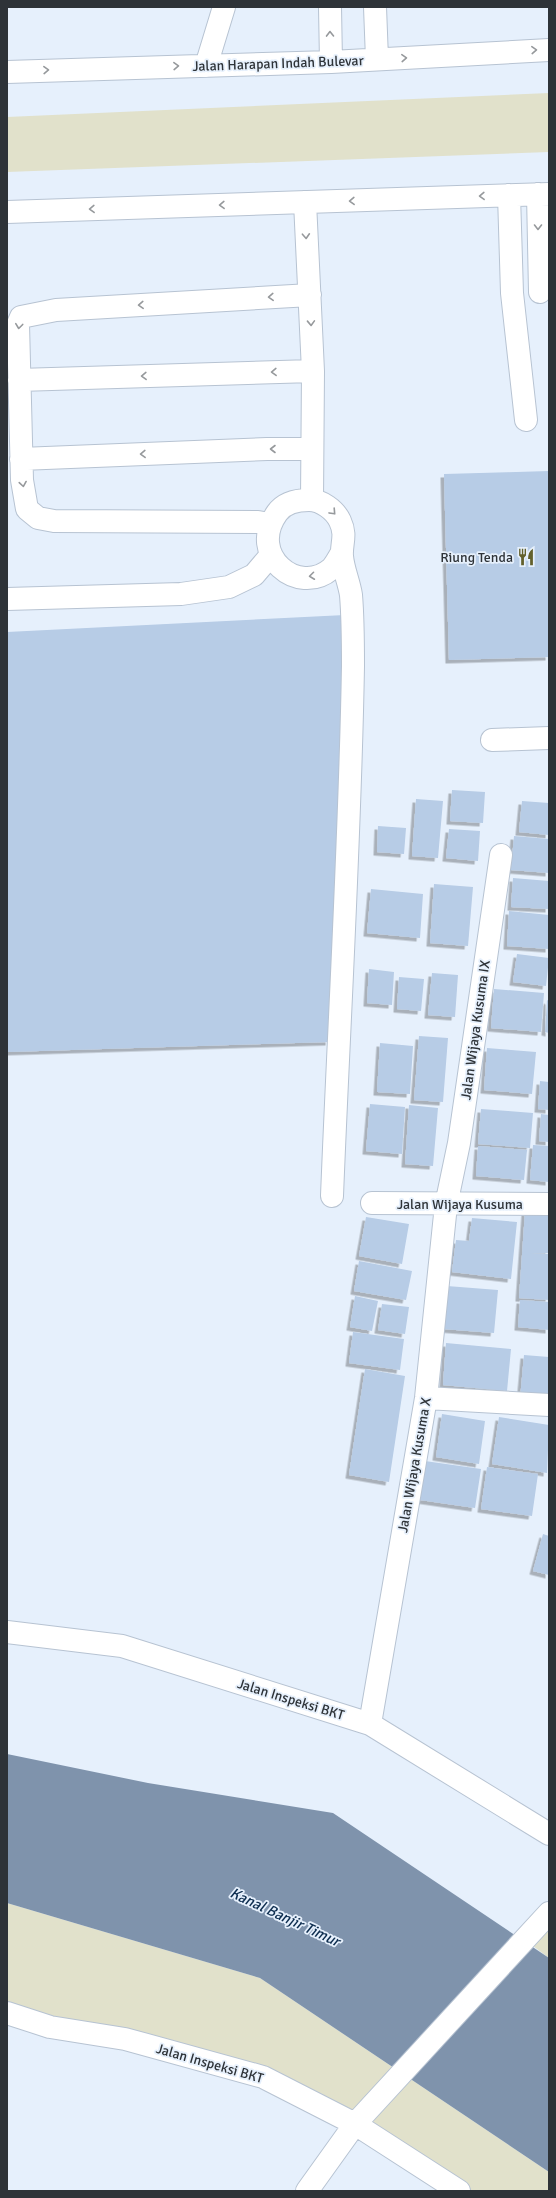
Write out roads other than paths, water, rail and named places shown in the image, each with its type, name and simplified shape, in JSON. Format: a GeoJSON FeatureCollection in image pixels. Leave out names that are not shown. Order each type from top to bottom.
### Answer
{"type":"FeatureCollection","features":[{"type":"Feature","properties":{"kind":"street"},"geometry":{"type":"LineString","coordinates":[[206,66],[224,7]]}},
{"type":"Feature","properties":{"kind":"street"},"geometry":{"type":"LineString","coordinates":[[330,7],[331,62]]}},
{"type":"Feature","properties":{"kind":"street"},"geometry":{"type":"LineString","coordinates":[[375,7],[377,59]]}},
{"type":"Feature","properties":{"kind":"street","name":"Jalan Harapan Indah Bulevar"},"geometry":{"type":"LineString","coordinates":[[7,72],[331,62],[549,50]]}},
{"type":"Feature","properties":{"kind":"street"},"geometry":{"type":"LineString","coordinates":[[7,212],[543,194],[545,292],[512,293]]}},
{"type":"Feature","properties":{"kind":"street"},"geometry":{"type":"LineString","coordinates":[[509,195],[512,293],[526,420]]}},
{"type":"Feature","properties":{"kind":"street"},"geometry":{"type":"LineString","coordinates":[[305,202],[313,371],[312,500]]}},
{"type":"Feature","properties":{"kind":"street"},"geometry":{"type":"LineString","coordinates":[[269,524],[258,522],[54,521],[38,518],[27,509],[22,480],[18,324],[21,318],[26,315],[56,310],[310,295]]}},
{"type":"Feature","properties":{"kind":"street"},"geometry":{"type":"LineString","coordinates":[[19,380],[313,371]]}},
{"type":"Feature","properties":{"kind":"street"},"geometry":{"type":"LineString","coordinates":[[21,460],[267,449],[312,449]]}},
{"type":"Feature","properties":{"kind":"street"},"geometry":{"type":"LineString","coordinates":[[312,500],[329,507],[340,520],[345,537],[341,554],[331,569],[316,577],[298,577],[282,570],[271,556],[267,540],[269,524],[280,510],[295,501],[312,500]]}},
{"type":"Feature","properties":{"kind":"street"},"geometry":{"type":"LineString","coordinates":[[332,1196],[352,712],[353,625],[350,592],[341,554]]}},
{"type":"Feature","properties":{"kind":"street"},"geometry":{"type":"LineString","coordinates":[[7,600],[181,594],[229,587],[254,575],[271,556]]}},
{"type":"Feature","properties":{"kind":"street"},"geometry":{"type":"LineString","coordinates":[[492,740],[549,738]]}},
{"type":"Feature","properties":{"kind":"street","name":"Jalan Wijaya Kusuma IX"},"geometry":{"type":"LineString","coordinates":[[446,1205],[459,1143],[501,855]]}},
{"type":"Feature","properties":{"kind":"street","name":"Jalan Wijaya Kusuma"},"geometry":{"type":"LineString","coordinates":[[372,1203],[446,1205],[549,1204]]}},
{"type":"Feature","properties":{"kind":"street","name":"Jalan Wijaya Kusuma X"},"geometry":{"type":"LineString","coordinates":[[370,1724],[426,1398],[446,1205]]}},
{"type":"Feature","properties":{"kind":"street"},"geometry":{"type":"LineString","coordinates":[[426,1398],[549,1405]]}},
{"type":"Feature","properties":{"kind":"street","name":"Jalan Inspeksi BKT"},"geometry":{"type":"LineString","coordinates":[[7,1632],[122,1646],[370,1724],[549,1834]]}},
{"type":"Feature","properties":{"kind":"street"},"geometry":{"type":"LineString","coordinates":[[307,2191],[355,2124],[549,1913]]}},
{"type":"Feature","properties":{"kind":"street","name":"Jalan Inspeksi BKT"},"geometry":{"type":"LineString","coordinates":[[7,2013],[50,2027],[125,2039],[263,2077],[355,2124],[459,2191]]}},
{"type":"Feature","properties":{"kind":"water","name":"Kanal Banjir Timur"},"geometry":{"type":"Polygon","coordinates":[[[7,1754],[148,1783],[333,1813],[549,1958],[549,2172],[260,1978],[7,1903],[7,1754]]]}},
{"type":"Feature","properties":{"kind":"place","name":"Riung Tenda"},"geometry":{"type":"Point","coordinates":[526,557]}}]}
